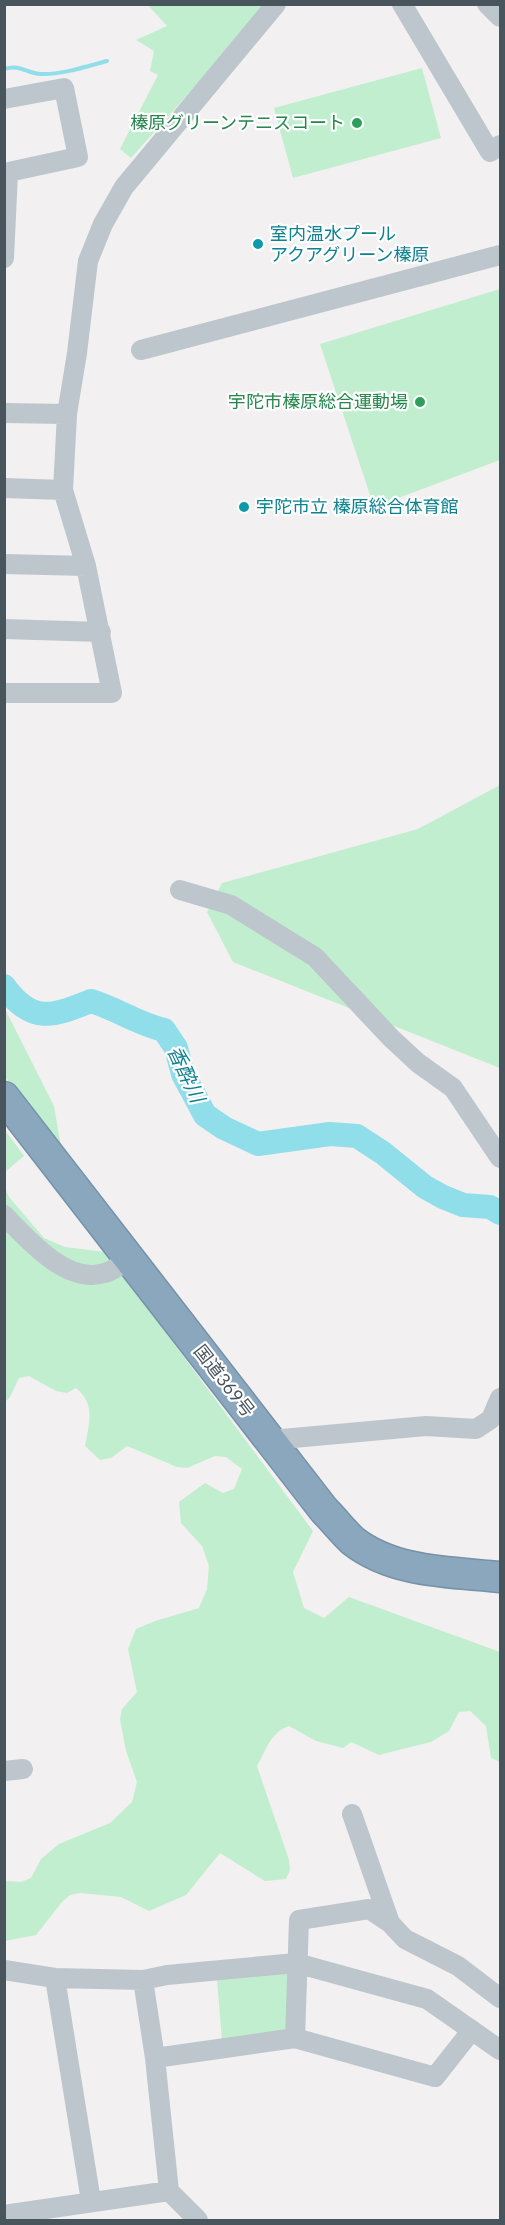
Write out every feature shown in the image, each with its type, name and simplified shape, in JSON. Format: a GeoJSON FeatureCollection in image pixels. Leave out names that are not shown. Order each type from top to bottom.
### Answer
{"type":"FeatureCollection","features":[{"type":"Feature","properties":{"kind":"highway","name":"国道369号"},"geometry":{"type":"LineString","coordinates":[[4,1097],[324,1510],[353,1541],[382,1557],[416,1569],[501,1577]]}},
{"type":"Feature","properties":{"kind":"street"},"geometry":{"type":"LineString","coordinates":[[4,693],[112,693],[86,567],[63,490],[67,414],[88,261],[103,224],[124,188],[276,4]]}},
{"type":"Feature","properties":{"kind":"street"},"geometry":{"type":"LineString","coordinates":[[402,4],[490,152],[501,145]]}},
{"type":"Feature","properties":{"kind":"street"},"geometry":{"type":"LineString","coordinates":[[487,4],[501,17]]}},
{"type":"Feature","properties":{"kind":"street"},"geometry":{"type":"LineString","coordinates":[[4,99],[64,88],[78,157],[6,173],[4,258]]}},
{"type":"Feature","properties":{"kind":"street"},"geometry":{"type":"LineString","coordinates":[[141,350],[501,255]]}},
{"type":"Feature","properties":{"kind":"street"},"geometry":{"type":"LineString","coordinates":[[4,413],[67,414]]}},
{"type":"Feature","properties":{"kind":"street"},"geometry":{"type":"LineString","coordinates":[[4,488],[63,490]]}},
{"type":"Feature","properties":{"kind":"street"},"geometry":{"type":"LineString","coordinates":[[4,564],[86,567]]}},
{"type":"Feature","properties":{"kind":"street"},"geometry":{"type":"LineString","coordinates":[[4,629],[100,632]]}},
{"type":"Feature","properties":{"kind":"street"},"geometry":{"type":"LineString","coordinates":[[180,890],[231,905],[315,957],[418,1063],[453,1088],[501,1158]]}},
{"type":"Feature","properties":{"kind":"street"},"geometry":{"type":"LineString","coordinates":[[4,1215],[46,1256],[82,1275],[104,1273],[129,1260]]}},
{"type":"Feature","properties":{"kind":"street"},"geometry":{"type":"LineString","coordinates":[[270,1440],[426,1426],[476,1429],[491,1419],[501,1398]]}},
{"type":"Feature","properties":{"kind":"street"},"geometry":{"type":"LineString","coordinates":[[352,1814],[390,1923]]}},
{"type":"Feature","properties":{"kind":"street"},"geometry":{"type":"LineString","coordinates":[[295,2038],[299,1920],[369,1908],[390,1923],[405,1939],[458,1966],[501,1998]]}},
{"type":"Feature","properties":{"kind":"street"},"geometry":{"type":"LineString","coordinates":[[4,1970],[55,1978],[143,1980],[167,1975],[296,1963],[427,1999],[501,2050]]}},
{"type":"Feature","properties":{"kind":"street"},"geometry":{"type":"LineString","coordinates":[[55,1978],[91,2201]]}},
{"type":"Feature","properties":{"kind":"street"},"geometry":{"type":"LineString","coordinates":[[143,1980],[155,2058],[170,2191],[198,2220]]}},
{"type":"Feature","properties":{"kind":"street"},"geometry":{"type":"LineString","coordinates":[[155,2058],[295,2038],[435,2077],[472,2030]]}},
{"type":"Feature","properties":{"kind":"street"},"geometry":{"type":"LineString","coordinates":[[4,2215],[170,2191]]}},
{"type":"Feature","properties":{"kind":"green space"},"geometry":{"type":"Polygon","coordinates":[[[148,5],[267,5],[131,158],[120,149],[158,75],[150,71],[154,51],[136,40],[167,26],[148,5]]]}},
{"type":"Feature","properties":{"kind":"green space","name":"榛原グリーンテニスコート"},"geometry":{"type":"Polygon","coordinates":[[[422,68],[441,138],[293,178],[274,108],[422,68]]]}},
{"type":"Feature","properties":{"kind":"green space","name":"宇陀市榛原総合運動場"},"geometry":{"type":"Polygon","coordinates":[[[500,289],[500,460],[374,507],[320,344],[500,289]]]}},
{"type":"Feature","properties":{"kind":"green space"},"geometry":{"type":"Polygon","coordinates":[[[500,785],[500,1068],[233,962],[207,912],[222,883],[418,829],[500,785]]]}},
{"type":"Feature","properties":{"kind":"green space"},"geometry":{"type":"Polygon","coordinates":[[[4,1007],[54,1106],[62,1153],[5,1077],[4,1007]]]}},
{"type":"Feature","properties":{"kind":"green space"},"geometry":{"type":"Polygon","coordinates":[[[5,1130],[24,1156],[5,1172],[5,1130]]]}},
{"type":"Feature","properties":{"kind":"green space"},"geometry":{"type":"Polygon","coordinates":[[[4,1185],[9,1197],[44,1238],[65,1247],[106,1252],[313,1531],[293,1572],[304,1608],[324,1618],[349,1597],[500,1652],[500,1762],[491,1758],[486,1726],[470,1711],[459,1712],[449,1731],[431,1742],[379,1755],[351,1742],[343,1748],[316,1741],[289,1726],[273,1737],[257,1766],[289,1860],[290,1870],[286,1879],[265,1881],[220,1853],[186,1895],[149,1911],[121,1897],[80,1893],[70,1895],[36,1935],[5,1941],[5,1881],[21,1882],[31,1878],[41,1859],[59,1844],[110,1823],[132,1802],[137,1782],[126,1751],[120,1719],[122,1709],[137,1692],[128,1649],[136,1629],[199,1608],[207,1589],[209,1566],[202,1546],[181,1523],[179,1502],[205,1483],[223,1493],[234,1489],[242,1469],[226,1457],[215,1456],[187,1468],[177,1467],[127,1446],[111,1458],[100,1460],[85,1446],[89,1408],[76,1388],[67,1393],[56,1391],[29,1376],[19,1378],[5,1402],[4,1185]]]}},
{"type":"Feature","properties":{"kind":"green space"},"geometry":{"type":"Polygon","coordinates":[[[289,1972],[287,2031],[222,2041],[217,1979],[289,1972]]]}},
{"type":"Feature","properties":{"kind":"waterway"},"geometry":{"type":"LineString","coordinates":[[4,69],[19,68],[49,74],[107,61]]}},
{"type":"Feature","properties":{"kind":"waterway","name":"香酔川"},"geometry":{"type":"LineString","coordinates":[[4,986],[24,1007],[34,1012],[54,1013],[91,1001],[164,1030],[176,1048],[183,1074],[205,1115],[224,1128],[258,1144],[330,1134],[357,1136],[383,1153],[425,1187],[443,1197],[463,1205],[490,1207],[500,1213]]}},
{"type":"Feature","properties":{"kind":"place","name":"榛原グリーンテニスコート"},"geometry":{"type":"Point","coordinates":[357,123]}},
{"type":"Feature","properties":{"kind":"place","name":"室内温水プール アクアグリーン榛原"},"geometry":{"type":"Point","coordinates":[258,244]}},
{"type":"Feature","properties":{"kind":"place","name":"宇陀市榛原総合運動場"},"geometry":{"type":"Point","coordinates":[420,402]}},
{"type":"Feature","properties":{"kind":"place","name":"宇陀市立 榛原総合体育館"},"geometry":{"type":"Point","coordinates":[244,507]}}]}
